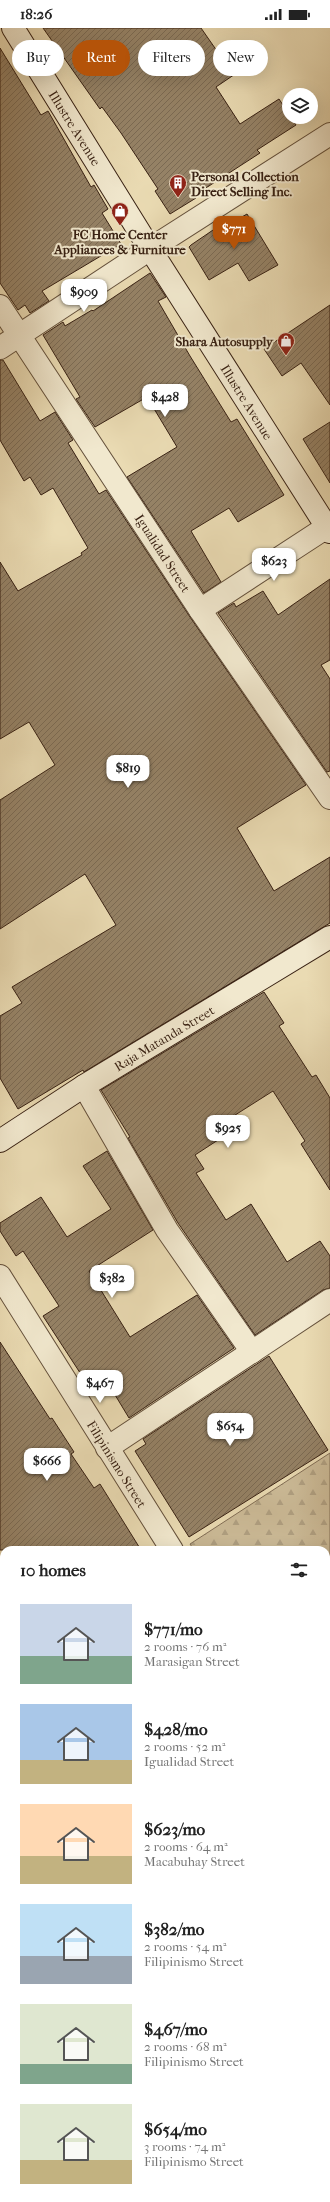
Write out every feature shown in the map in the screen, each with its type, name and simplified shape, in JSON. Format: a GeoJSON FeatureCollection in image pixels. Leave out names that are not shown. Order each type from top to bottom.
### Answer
{"type":"FeatureCollection","features":[{"type":"Feature","properties":{"kind":"street","name":"Illustre Avenue"},"geometry":{"type":"LineString","coordinates":[[13,28],[150,249],[329,528]]}},
{"type":"Feature","properties":{"kind":"street"},"geometry":{"type":"LineString","coordinates":[[0,348],[150,249],[330,134]]}},
{"type":"Feature","properties":{"kind":"street","name":"Igualidad Street"},"geometry":{"type":"LineString","coordinates":[[0,306],[200,610],[330,798]]}},
{"type":"Feature","properties":{"kind":"street"},"geometry":{"type":"LineString","coordinates":[[200,610],[329,528]]}},
{"type":"Feature","properties":{"kind":"street","name":"Raja Matanda Street"},"geometry":{"type":"LineString","coordinates":[[0,1140],[84,1086],[330,937]]}},
{"type":"Feature","properties":{"kind":"street"},"geometry":{"type":"LineString","coordinates":[[84,1086],[166,1230],[252,1352]]}},
{"type":"Feature","properties":{"kind":"street","name":"Filipinismo Street"},"geometry":{"type":"LineString","coordinates":[[0,1276],[169,1546]]}},
{"type":"Feature","properties":{"kind":"street"},"geometry":{"type":"LineString","coordinates":[[107,1448],[330,1300]]}},
{"type":"Feature","properties":{"kind":"green space"},"geometry":{"type":"Polygon","coordinates":[[[330,1453],[330,1546],[191,1546],[190,1544],[330,1453]]]}},
{"type":"Feature","properties":{"kind":"building"},"geometry":{"type":"Polygon","coordinates":[[[43,28],[201,28],[213,45],[213,76],[232,76],[216,87],[240,124],[279,99],[282,104],[282,124],[296,125],[257,150],[260,153],[195,195],[196,198],[170,214],[155,191],[158,189],[121,133],[102,107],[100,109],[77,76],[130,76],[130,40],[72,40],[72,69],[64,58],[64,40],[51,40],[43,28]]]}},
{"type":"Feature","properties":{"kind":"building"},"geometry":{"type":"Polygon","coordinates":[[[0,48],[12,68],[12,76],[17,76],[41,115],[48,111],[91,187],[94,185],[108,209],[102,213],[121,244],[42,291],[49,301],[30,313],[25,305],[18,310],[0,283],[0,48]]]}},
{"type":"Feature","properties":{"kind":"building"},"geometry":{"type":"Polygon","coordinates":[[[247,214],[278,265],[249,281],[238,263],[209,280],[189,247],[216,228],[218,231],[247,214]]]}},
{"type":"Feature","properties":{"kind":"building"},"geometry":{"type":"Polygon","coordinates":[[[150,273],[166,297],[158,301],[190,356],[231,422],[237,419],[284,495],[238,522],[229,508],[191,531],[221,582],[204,593],[127,477],[177,447],[147,397],[95,427],[76,399],[80,397],[43,335],[63,322],[65,326],[92,310],[93,311],[150,273]]]}},
{"type":"Feature","properties":{"kind":"building"},"geometry":{"type":"Polygon","coordinates":[[[330,305],[330,405],[301,363],[282,376],[264,349],[330,305]]]}},
{"type":"Feature","properties":{"kind":"building"},"geometry":{"type":"Polygon","coordinates":[[[0,360],[3,360],[40,421],[55,412],[73,440],[68,443],[99,494],[106,490],[190,617],[306,785],[237,828],[274,891],[330,857],[330,923],[84,1072],[83,1070],[18,1109],[0,1078],[0,1016],[22,1003],[12,987],[116,925],[85,874],[0,929],[0,800],[55,765],[29,722],[0,739],[0,562],[18,591],[82,555],[81,553],[88,548],[53,488],[41,495],[30,477],[24,481],[0,440],[0,360]]]}},
{"type":"Feature","properties":{"kind":"building"},"geometry":{"type":"Polygon","coordinates":[[[330,422],[330,483],[303,439],[330,422]]]}},
{"type":"Feature","properties":{"kind":"building"},"geometry":{"type":"Polygon","coordinates":[[[330,579],[330,660],[321,665],[330,679],[330,771],[327,772],[218,613],[234,603],[236,607],[263,591],[278,615],[330,579]]]}},
{"type":"Feature","properties":{"kind":"building"},"geometry":{"type":"Polygon","coordinates":[[[264,992],[284,1023],[279,1026],[312,1077],[316,1075],[330,1098],[330,1190],[301,1144],[305,1141],[273,1091],[232,1117],[238,1127],[195,1155],[204,1169],[196,1173],[226,1220],[251,1204],[287,1262],[320,1241],[330,1256],[330,1288],[323,1290],[255,1335],[178,1223],[128,1138],[130,1137],[101,1090],[264,992]]]}},
{"type":"Feature","properties":{"kind":"building"},"geometry":{"type":"Polygon","coordinates":[[[107,1151],[153,1230],[89,1271],[130,1337],[197,1295],[234,1348],[129,1418],[103,1375],[88,1385],[43,1316],[59,1306],[23,1251],[16,1256],[0,1231],[0,1223],[41,1197],[67,1237],[111,1209],[83,1166],[107,1151]]]}},
{"type":"Feature","properties":{"kind":"building"},"geometry":{"type":"Polygon","coordinates":[[[0,1342],[50,1419],[52,1418],[74,1452],[71,1454],[94,1488],[100,1484],[139,1546],[0,1546],[0,1342]]]}},
{"type":"Feature","properties":{"kind":"building"},"geometry":{"type":"Polygon","coordinates":[[[269,1356],[328,1450],[189,1537],[135,1451],[146,1444],[143,1439],[269,1356]]]}},
{"type":"Feature","properties":{"kind":"place","name":"Personal Collection Direct Selling Inc."},"geometry":{"type":"Point","coordinates":[178,198]}},
{"type":"Feature","properties":{"kind":"place","name":"FC Home Center Appliances & Furniture"},"geometry":{"type":"Point","coordinates":[120,226]}},
{"type":"Feature","properties":{"kind":"place","name":"Shara Autosupply"},"geometry":{"type":"Point","coordinates":[286,356]}}]}
